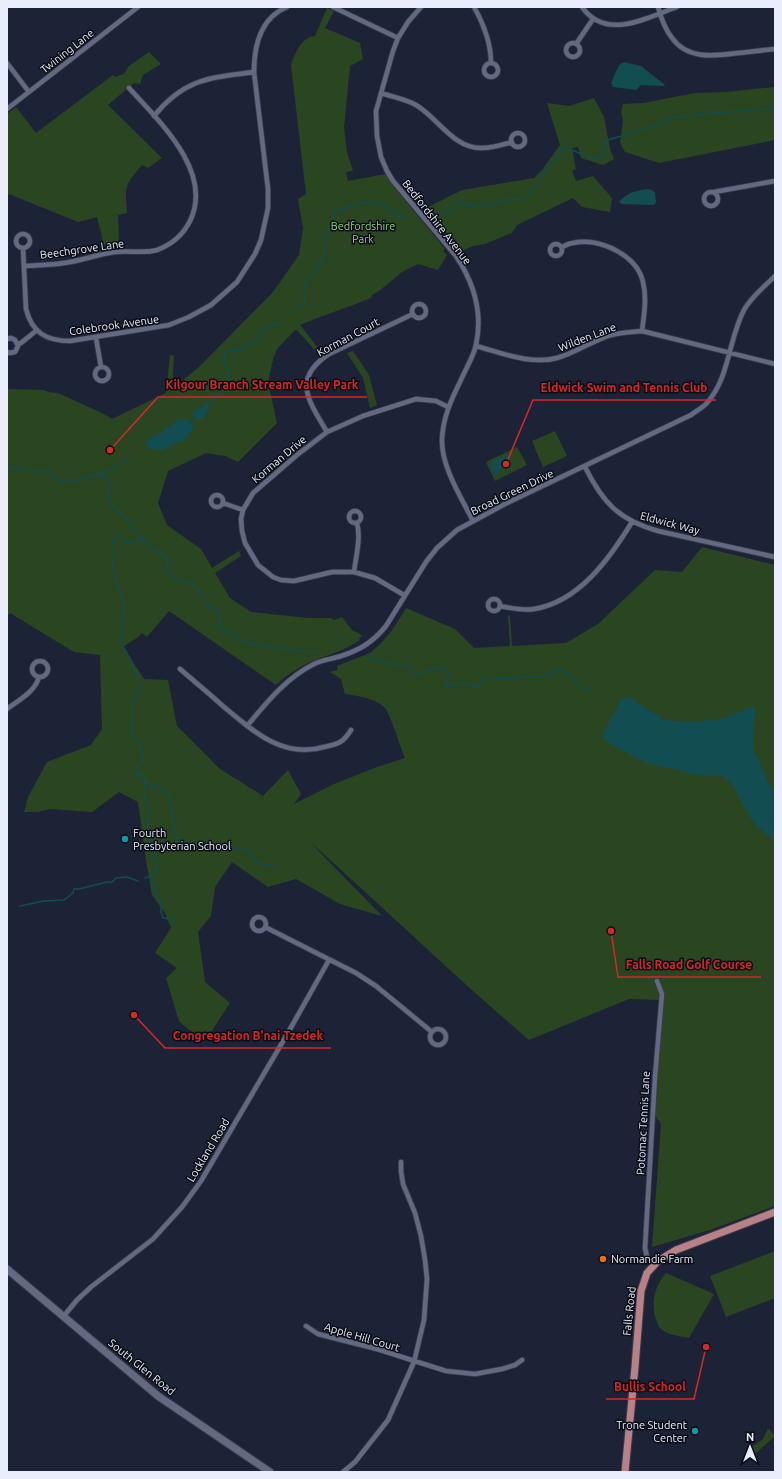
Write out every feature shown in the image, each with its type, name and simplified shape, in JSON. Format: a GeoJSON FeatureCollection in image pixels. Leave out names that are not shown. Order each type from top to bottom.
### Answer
{"type":"FeatureCollection","features":[{"type":"Feature","properties":{"kind":"main road","name":"Falls Road"},"geometry":{"type":"LineString","coordinates":[[625,1472],[643,1281],[653,1265],[665,1255],[775,1212]]}},
{"type":"Feature","properties":{"kind":"main road","name":"South Glen Road"},"geometry":{"type":"LineString","coordinates":[[7,1269],[158,1396],[270,1472]]}},
{"type":"Feature","properties":{"kind":"street","name":"Twining Lane"},"geometry":{"type":"LineString","coordinates":[[7,109],[138,7]]}},
{"type":"Feature","properties":{"kind":"street","name":"Colebrook Avenue"},"geometry":{"type":"LineString","coordinates":[[23,248],[26,309],[28,318],[37,330],[55,341],[96,338],[169,326],[211,305],[225,294],[237,282],[244,272],[261,240],[268,208],[268,189],[254,72],[254,57],[260,34],[272,17],[288,7]]}},
{"type":"Feature","properties":{"kind":"street","name":"Bedfordshire Avenue"},"geometry":{"type":"LineString","coordinates":[[421,7],[408,22],[398,38],[393,51],[376,111],[378,145],[381,157],[393,181],[456,256],[468,277],[478,307],[479,323],[476,346],[448,407],[443,430],[442,450],[449,471],[473,521]]}},
{"type":"Feature","properties":{"kind":"street"},"geometry":{"type":"LineString","coordinates":[[474,7],[491,53],[490,63]]}},
{"type":"Feature","properties":{"kind":"street"},"geometry":{"type":"LineString","coordinates":[[582,7],[593,19],[608,24],[617,25],[635,22],[677,7]]}},
{"type":"Feature","properties":{"kind":"street"},"geometry":{"type":"LineString","coordinates":[[658,7],[666,30],[671,38],[683,49],[693,54],[713,56],[775,49]]}},
{"type":"Feature","properties":{"kind":"street"},"geometry":{"type":"LineString","coordinates":[[337,8],[398,38]]}},
{"type":"Feature","properties":{"kind":"street"},"geometry":{"type":"LineString","coordinates":[[576,44],[593,19]]}},
{"type":"Feature","properties":{"kind":"street"},"geometry":{"type":"LineString","coordinates":[[7,63],[29,92]]}},
{"type":"Feature","properties":{"kind":"street"},"geometry":{"type":"LineString","coordinates":[[154,116],[173,97],[188,86],[197,82],[210,78],[254,72]]}},
{"type":"Feature","properties":{"kind":"street","name":"Beechgrove Lane"},"geometry":{"type":"LineString","coordinates":[[24,266],[64,263],[114,252],[155,250],[169,245],[186,229],[192,216],[196,201],[193,177],[188,162],[178,145],[129,88]]}},
{"type":"Feature","properties":{"kind":"street"},"geometry":{"type":"LineString","coordinates":[[381,93],[416,105],[431,116],[456,139],[468,146],[480,148],[493,147],[512,142]]}},
{"type":"Feature","properties":{"kind":"street"},"geometry":{"type":"LineString","coordinates":[[714,192],[775,181]]}},
{"type":"Feature","properties":{"kind":"street"},"geometry":{"type":"LineString","coordinates":[[562,247],[572,243],[581,242],[602,245],[617,250],[632,261],[640,272],[645,289],[645,311],[642,331]]}},
{"type":"Feature","properties":{"kind":"street","name":"Broad Green Drive"},"geometry":{"type":"LineString","coordinates":[[247,726],[278,689],[293,676],[316,663],[342,656],[367,645],[386,626],[404,595],[437,548],[458,530],[473,521],[691,415],[705,405],[715,392],[721,380],[737,325],[748,303],[775,276]]}},
{"type":"Feature","properties":{"kind":"street","name":"Korman Court"},"geometry":{"type":"LineString","coordinates":[[327,432],[310,403],[306,389],[310,372],[318,361],[329,354],[413,314]]}},
{"type":"Feature","properties":{"kind":"street"},"geometry":{"type":"LineString","coordinates":[[7,352],[14,352],[18,344],[37,330]]}},
{"type":"Feature","properties":{"kind":"street","name":"Wilden Lane"},"geometry":{"type":"LineString","coordinates":[[476,346],[525,359],[543,360],[558,358],[611,335],[642,331],[775,364]]}},
{"type":"Feature","properties":{"kind":"street"},"geometry":{"type":"LineString","coordinates":[[96,338],[100,367]]}},
{"type":"Feature","properties":{"kind":"street"},"geometry":{"type":"LineString","coordinates":[[7,339],[13,339],[18,344]]}},
{"type":"Feature","properties":{"kind":"street","name":"Korman Drive"},"geometry":{"type":"LineString","coordinates":[[404,595],[375,578],[354,572],[332,572],[294,581],[281,580],[273,577],[258,565],[246,544],[242,531],[243,510],[253,493],[297,455],[327,432],[363,416],[416,399],[436,401],[448,407]]}},
{"type":"Feature","properties":{"kind":"street","name":"Eldwick Way"},"geometry":{"type":"LineString","coordinates":[[585,467],[594,485],[603,498],[620,514],[632,522],[658,531],[775,557]]}},
{"type":"Feature","properties":{"kind":"street"},"geometry":{"type":"LineString","coordinates":[[223,503],[243,510]]}},
{"type":"Feature","properties":{"kind":"street"},"geometry":{"type":"LineString","coordinates":[[354,572],[358,538],[357,522]]}},
{"type":"Feature","properties":{"kind":"street"},"geometry":{"type":"LineString","coordinates":[[500,606],[520,610],[533,609],[550,605],[563,599],[603,565],[632,522]]}},
{"type":"Feature","properties":{"kind":"street"},"geometry":{"type":"LineString","coordinates":[[180,669],[258,735],[274,744],[303,750],[318,749],[337,744],[345,740],[351,730]]}},
{"type":"Feature","properties":{"kind":"street"},"geometry":{"type":"LineString","coordinates":[[7,709],[25,696],[37,684],[40,677]]}},
{"type":"Feature","properties":{"kind":"street"},"geometry":{"type":"LineString","coordinates":[[265,927],[356,973],[376,986],[432,1032]]}},
{"type":"Feature","properties":{"kind":"street","name":"Lockland Road"},"geometry":{"type":"LineString","coordinates":[[63,1317],[77,1300],[91,1287],[153,1239],[182,1207],[201,1181],[329,960]]}},
{"type":"Feature","properties":{"kind":"street","name":"Potomac Tennis Lane"},"geometry":{"type":"LineString","coordinates":[[653,1265],[647,1257],[645,1248],[655,1077],[662,994],[657,981]]}},
{"type":"Feature","properties":{"kind":"street"},"geometry":{"type":"LineString","coordinates":[[343,1472],[355,1462],[388,1420],[414,1362],[424,1320],[427,1279],[421,1236],[414,1212],[403,1184],[401,1171],[402,1162]]}},
{"type":"Feature","properties":{"kind":"street","name":"Apple Hill Court"},"geometry":{"type":"LineString","coordinates":[[306,1326],[318,1334],[377,1349],[446,1371],[475,1374],[502,1369],[515,1365],[522,1360]]}},
{"type":"Feature","properties":{"kind":"green space","name":"Bedfordshire Park"},"geometry":{"type":"Polygon","coordinates":[[[327,8],[334,11],[325,28],[360,43],[363,59],[350,66],[344,128],[347,152],[353,171],[346,172],[348,181],[386,174],[390,182],[445,249],[443,251],[447,255],[438,270],[418,264],[402,272],[372,295],[371,298],[300,325],[322,353],[319,355],[297,330],[295,330],[277,349],[273,359],[268,382],[277,423],[238,462],[225,456],[206,453],[168,471],[158,503],[167,525],[201,549],[212,568],[239,551],[241,556],[215,573],[230,598],[251,612],[307,618],[331,618],[334,620],[342,617],[352,630],[363,636],[359,638],[360,640],[338,652],[315,660],[299,668],[276,685],[169,611],[147,637],[142,633],[123,647],[144,679],[168,680],[177,726],[220,769],[263,796],[288,770],[301,794],[294,804],[334,784],[405,758],[385,708],[372,700],[345,694],[341,679],[330,672],[338,670],[337,666],[370,653],[376,648],[390,632],[406,608],[455,629],[474,648],[510,646],[508,615],[510,616],[512,646],[566,643],[598,624],[655,570],[682,572],[702,547],[775,565],[775,1206],[710,1230],[652,1247],[661,1124],[651,1109],[659,1000],[629,999],[529,1040],[473,991],[309,841],[382,916],[340,904],[296,879],[268,887],[232,862],[215,887],[211,916],[198,932],[205,982],[230,1003],[204,1043],[179,1021],[166,978],[177,968],[155,953],[171,928],[165,913],[152,895],[138,802],[119,792],[92,812],[50,809],[38,812],[24,812],[28,797],[47,762],[91,745],[102,729],[100,655],[74,652],[10,613],[7,616],[7,389],[44,390],[58,393],[112,419],[166,393],[170,355],[174,356],[172,389],[199,367],[273,292],[299,255],[303,228],[298,199],[306,194],[291,65],[296,52],[302,43],[310,37],[315,36],[327,8]]]}},
{"type":"Feature","properties":{"kind":"green space"},"geometry":{"type":"Polygon","coordinates":[[[149,52],[161,64],[143,75],[140,84],[134,83],[108,105],[162,158],[148,168],[142,165],[129,182],[126,191],[127,213],[118,215],[119,243],[104,245],[97,217],[78,222],[9,194],[7,196],[7,114],[16,107],[36,133],[113,75],[115,77],[124,74],[129,66],[149,52]]]}},
{"type":"Feature","properties":{"kind":"green space"},"geometry":{"type":"Polygon","coordinates":[[[775,87],[775,140],[659,163],[625,152],[620,143],[623,121],[621,112],[623,104],[643,103],[695,93],[726,92],[775,87]]]}},
{"type":"Feature","properties":{"kind":"green space"},"geometry":{"type":"Polygon","coordinates":[[[594,98],[604,117],[610,149],[614,159],[603,165],[581,158],[578,147],[572,148],[576,169],[572,171],[576,181],[593,176],[612,198],[610,212],[582,207],[573,198],[517,225],[512,233],[485,244],[473,246],[462,251],[426,208],[462,190],[534,178],[542,170],[560,145],[547,103],[569,106],[594,98]]]}},
{"type":"Feature","properties":{"kind":"green space"},"geometry":{"type":"Polygon","coordinates":[[[353,351],[369,375],[377,405],[370,408],[363,378],[347,353],[353,351]]]}},
{"type":"Feature","properties":{"kind":"green space"},"geometry":{"type":"Polygon","coordinates":[[[555,431],[567,456],[543,467],[532,441],[555,431]]]}},
{"type":"Feature","properties":{"kind":"green space"},"geometry":{"type":"Polygon","coordinates":[[[517,447],[527,465],[495,481],[486,462],[517,447]]]}},
{"type":"Feature","properties":{"kind":"green space"},"geometry":{"type":"Polygon","coordinates":[[[775,1251],[775,1298],[726,1317],[710,1276],[775,1251]]]}},
{"type":"Feature","properties":{"kind":"green space"},"geometry":{"type":"Polygon","coordinates":[[[666,1273],[714,1294],[689,1338],[666,1332],[659,1327],[657,1322],[654,1309],[654,1296],[662,1278],[666,1273]]]}},
{"type":"Feature","properties":{"kind":"green space"},"geometry":{"type":"Polygon","coordinates":[[[768,1428],[775,1436],[755,1454],[750,1448],[763,1439],[768,1428]]]}},
{"type":"Feature","properties":{"kind":"shaded area"},"geometry":{"type":"Polygon","coordinates":[[[624,62],[641,66],[665,85],[641,85],[636,90],[613,87],[611,83],[619,65],[624,62]]]}},
{"type":"Feature","properties":{"kind":"shaded area"},"geometry":{"type":"Polygon","coordinates":[[[648,189],[655,193],[656,202],[654,205],[622,204],[619,202],[632,192],[648,189]]]}},
{"type":"Feature","properties":{"kind":"shaded area"},"geometry":{"type":"Polygon","coordinates":[[[207,403],[210,404],[207,412],[201,420],[197,420],[192,413],[207,403]]]}},
{"type":"Feature","properties":{"kind":"shaded area"},"geometry":{"type":"Polygon","coordinates":[[[179,418],[182,420],[188,419],[193,426],[193,429],[183,441],[164,450],[154,450],[149,448],[146,443],[149,439],[178,421],[179,418]]]}},
{"type":"Feature","properties":{"kind":"shaded area"},"geometry":{"type":"Polygon","coordinates":[[[507,454],[513,467],[509,470],[507,465],[499,470],[500,474],[496,476],[490,463],[507,454]]]}},
{"type":"Feature","properties":{"kind":"shaded area"},"geometry":{"type":"Polygon","coordinates":[[[621,698],[632,698],[665,720],[693,722],[723,718],[754,706],[756,711],[753,730],[754,751],[775,796],[775,838],[765,834],[751,819],[732,784],[722,776],[704,776],[646,763],[610,744],[603,738],[606,728],[621,698]]]}},
{"type":"Feature","properties":{"kind":"waterway"},"geometry":{"type":"LineString","coordinates":[[435,216],[441,212],[452,212],[457,203],[464,203],[477,208],[485,205],[492,205],[505,200],[523,199],[529,194],[564,147],[594,159],[602,157],[605,151],[605,144],[608,140],[661,124],[669,118],[769,109],[775,107]]}},
{"type":"Feature","properties":{"kind":"waterway"},"geometry":{"type":"LineString","coordinates":[[295,309],[302,305],[305,301],[305,284],[322,260],[326,232],[336,226],[333,210],[374,202],[388,208],[405,220]]}},
{"type":"Feature","properties":{"kind":"waterway"},"geometry":{"type":"LineString","coordinates":[[209,403],[223,391],[229,381],[229,372],[225,363],[224,354],[229,351],[242,350],[247,344],[259,338],[265,327],[281,322]]}},
{"type":"Feature","properties":{"kind":"waterway"},"geometry":{"type":"LineString","coordinates":[[190,421],[194,418]]}},
{"type":"Feature","properties":{"kind":"waterway"},"geometry":{"type":"LineString","coordinates":[[7,467],[51,473],[60,480],[70,482],[110,471],[130,456]]}},
{"type":"Feature","properties":{"kind":"waterway"},"geometry":{"type":"LineString","coordinates":[[99,475],[109,480],[107,495],[112,505],[129,522],[133,530],[151,548],[164,554],[168,562],[166,570],[175,579],[195,585],[208,606],[218,611],[222,631],[233,634],[242,641],[255,645],[309,652],[320,651]]}},
{"type":"Feature","properties":{"kind":"waterway"},"geometry":{"type":"LineString","coordinates":[[144,540],[127,543],[117,536],[112,543],[112,555],[114,573],[124,605],[122,624],[123,637],[121,641],[132,662],[135,675],[140,686],[132,704],[132,732],[139,742],[144,760],[137,768],[136,774],[145,776],[144,795],[150,812],[147,820],[147,826],[157,870],[152,876],[152,885],[161,903],[163,918],[174,920],[173,925]]}},
{"type":"Feature","properties":{"kind":"waterway"},"geometry":{"type":"LineString","coordinates":[[365,659],[372,659],[408,667],[417,675],[442,666],[449,672],[446,685],[460,683],[478,687],[484,677],[505,679],[550,675],[555,668],[570,675],[579,687],[593,692]]}},
{"type":"Feature","properties":{"kind":"waterway"},"geometry":{"type":"LineString","coordinates":[[146,782],[169,793],[176,836],[190,845],[218,845],[248,850],[257,863],[276,866]]}},
{"type":"Feature","properties":{"kind":"waterway"},"geometry":{"type":"LineString","coordinates":[[145,878],[151,876]]}},
{"type":"Feature","properties":{"kind":"waterway"},"geometry":{"type":"LineString","coordinates":[[20,906],[44,901],[64,900],[73,893],[74,889],[112,882],[116,878],[127,877],[138,881]]}},
{"type":"Feature","properties":{"kind":"place","name":"Kilgour Branch Stream Valley Park"},"geometry":{"type":"Point","coordinates":[110,450]}},
{"type":"Feature","properties":{"kind":"place","name":"Eldwick Swim and Tennis Club"},"geometry":{"type":"Point","coordinates":[506,464]}},
{"type":"Feature","properties":{"kind":"place","name":"Fourth Presbyterian School"},"geometry":{"type":"Point","coordinates":[125,839]}},
{"type":"Feature","properties":{"kind":"place","name":"Falls Road Golf Course"},"geometry":{"type":"Point","coordinates":[611,931]}},
{"type":"Feature","properties":{"kind":"place","name":"Congregation B'nai Tzedek"},"geometry":{"type":"Point","coordinates":[134,1015]}},
{"type":"Feature","properties":{"kind":"place","name":"Normandie Farm"},"geometry":{"type":"Point","coordinates":[603,1259]}},
{"type":"Feature","properties":{"kind":"place","name":"Bullis School"},"geometry":{"type":"Point","coordinates":[706,1347]}},
{"type":"Feature","properties":{"kind":"place","name":"Trone Student Center"},"geometry":{"type":"Point","coordinates":[695,1431]}}]}
